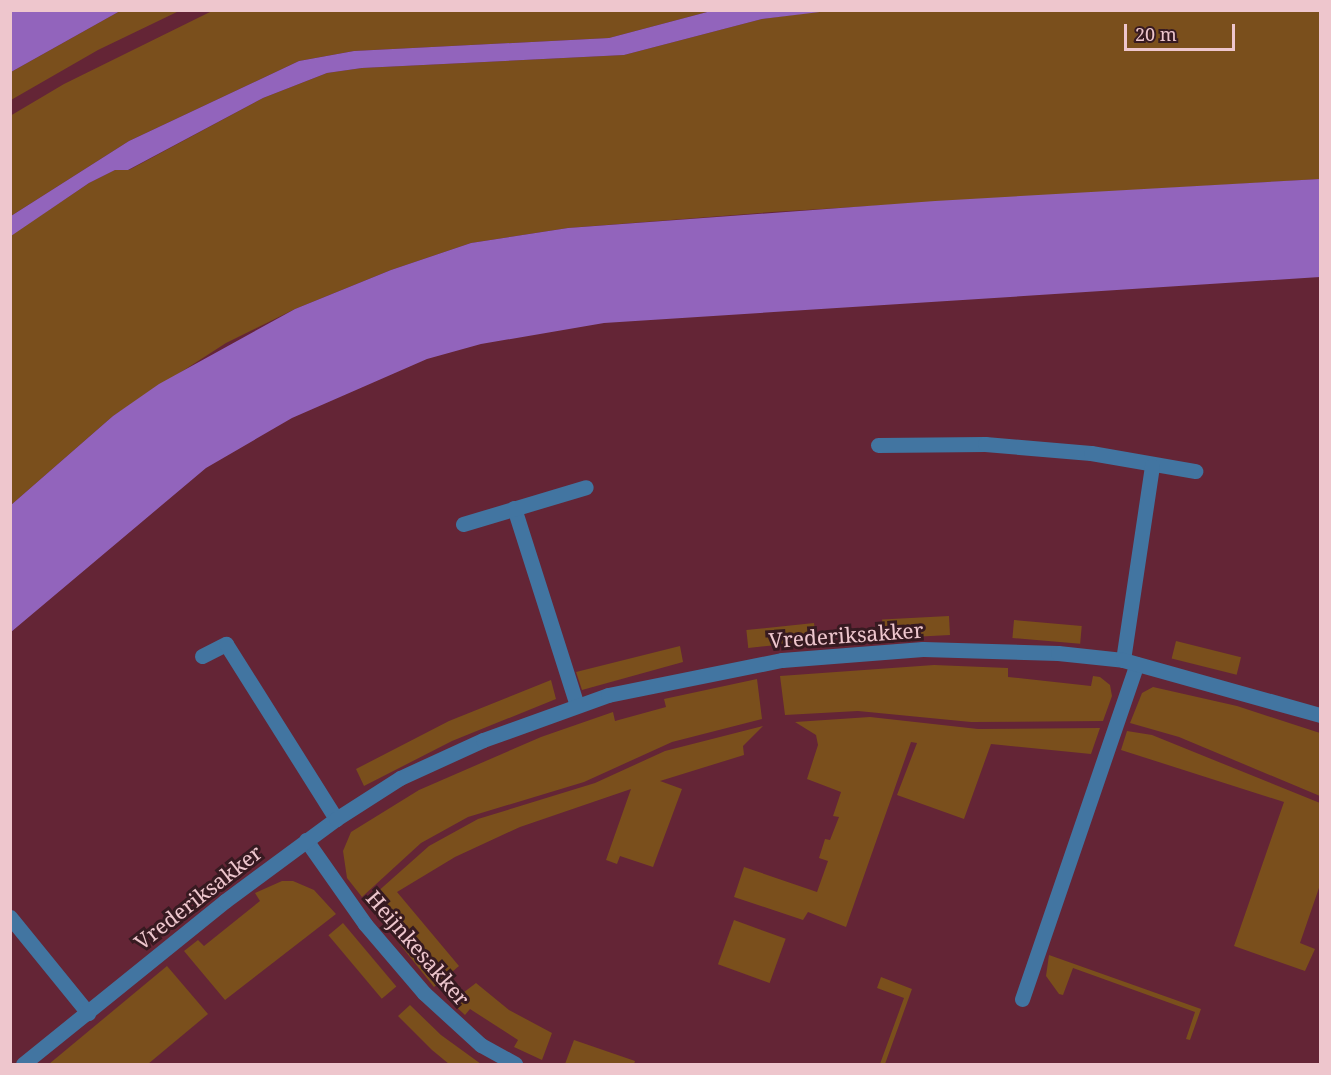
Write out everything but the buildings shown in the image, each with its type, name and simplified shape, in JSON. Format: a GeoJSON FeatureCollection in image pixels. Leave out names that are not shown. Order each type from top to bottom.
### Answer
{"type":"FeatureCollection","features":[{"type":"Feature","properties":{"kind":"street"},"geometry":{"type":"LineString","coordinates":[[878,445],[986,444],[1091,453],[1152,466],[1195,471]]}},
{"type":"Feature","properties":{"kind":"street"},"geometry":{"type":"LineString","coordinates":[[1023,999],[1130,662],[1152,466]]}},
{"type":"Feature","properties":{"kind":"street"},"geometry":{"type":"LineString","coordinates":[[463,524],[586,487]]}},
{"type":"Feature","properties":{"kind":"street"},"geometry":{"type":"LineString","coordinates":[[514,508],[577,705]]}},
{"type":"Feature","properties":{"kind":"street"},"geometry":{"type":"LineString","coordinates":[[202,656],[226,644],[336,819]]}},
{"type":"Feature","properties":{"kind":"street","name":"Vrederiksakker"},"geometry":{"type":"LineString","coordinates":[[23,1065],[306,840],[336,819],[400,778],[483,740],[577,705],[682,677],[782,660],[923,649],[1058,653],[1130,662],[1320,715]]}},
{"type":"Feature","properties":{"kind":"street","name":"Heijnkesakker"},"geometry":{"type":"LineString","coordinates":[[306,840],[365,924],[424,993],[481,1045],[515,1065]]}},
{"type":"Feature","properties":{"kind":"street"},"geometry":{"type":"LineString","coordinates":[[10,917],[88,1013]]}},
{"type":"Feature","properties":{"kind":"shaded area"},"geometry":{"type":"Polygon","coordinates":[[[11,10],[120,10],[120,11],[11,72],[11,10]]]}},
{"type":"Feature","properties":{"kind":"shaded area"},"geometry":{"type":"Polygon","coordinates":[[[829,10],[1320,11],[1320,179],[772,212],[568,228],[471,243],[391,270],[295,309],[226,343],[113,416],[11,505],[10,236],[89,183],[115,170],[129,170],[263,98],[327,73],[362,68],[624,55],[762,19],[829,10]]]}},
{"type":"Feature","properties":{"kind":"shaded area"},"geometry":{"type":"Polygon","coordinates":[[[120,11],[179,11],[98,50],[11,100],[11,72],[120,11]]]}},
{"type":"Feature","properties":{"kind":"shaded area"},"geometry":{"type":"Polygon","coordinates":[[[212,11],[711,11],[609,38],[354,51],[299,61],[129,141],[11,216],[10,116],[64,84],[212,11]]]}},
{"type":"Feature","properties":{"kind":"shaded area"},"geometry":{"type":"Polygon","coordinates":[[[711,11],[828,11],[762,19],[624,55],[362,68],[327,73],[263,98],[128,170],[115,170],[89,183],[11,236],[11,216],[129,141],[299,61],[354,51],[609,38],[711,11]]]}},
{"type":"Feature","properties":{"kind":"shaded area"},"geometry":{"type":"Polygon","coordinates":[[[1320,179],[1320,277],[604,323],[481,344],[427,359],[292,418],[206,468],[11,632],[11,505],[113,416],[159,384],[295,309],[391,270],[471,243],[568,228],[935,201],[1320,179]]]}},
{"type":"Feature","properties":{"kind":"shaded area"},"geometry":{"type":"Polygon","coordinates":[[[949,616],[950,635],[883,638],[882,620],[949,616]]]}},
{"type":"Feature","properties":{"kind":"shaded area"},"geometry":{"type":"Polygon","coordinates":[[[1014,620],[1082,626],[1080,644],[1012,638],[1014,620]]]}},
{"type":"Feature","properties":{"kind":"shaded area"},"geometry":{"type":"Polygon","coordinates":[[[814,623],[816,641],[748,648],[746,630],[814,623]]]}},
{"type":"Feature","properties":{"kind":"shaded area"},"geometry":{"type":"Polygon","coordinates":[[[1176,641],[1241,657],[1237,675],[1172,658],[1176,641]]]}},
{"type":"Feature","properties":{"kind":"shaded area"},"geometry":{"type":"Polygon","coordinates":[[[680,646],[683,662],[582,690],[576,672],[680,646]]]}},
{"type":"Feature","properties":{"kind":"shaded area"},"geometry":{"type":"Polygon","coordinates":[[[934,665],[1008,668],[1008,677],[1091,686],[1093,676],[1100,677],[1110,685],[1112,696],[1103,721],[971,722],[858,711],[785,715],[780,676],[934,665]]]}},
{"type":"Feature","properties":{"kind":"shaded area"},"geometry":{"type":"Polygon","coordinates":[[[757,679],[762,719],[672,742],[584,782],[468,817],[421,843],[362,897],[347,878],[343,851],[351,832],[419,790],[541,737],[613,712],[615,721],[666,707],[664,699],[757,679]]]}},
{"type":"Feature","properties":{"kind":"shaded area"},"geometry":{"type":"Polygon","coordinates":[[[551,680],[556,699],[452,741],[364,786],[356,769],[449,721],[551,680]]]}},
{"type":"Feature","properties":{"kind":"shaded area"},"geometry":{"type":"Polygon","coordinates":[[[1153,687],[1237,706],[1320,733],[1320,796],[1179,737],[1130,723],[1142,693],[1153,687]]]}},
{"type":"Feature","properties":{"kind":"shaded area"},"geometry":{"type":"Polygon","coordinates":[[[870,717],[978,729],[1100,728],[1091,754],[991,744],[964,819],[897,795],[917,743],[911,742],[846,927],[808,912],[803,920],[734,897],[744,867],[817,892],[828,861],[819,858],[825,839],[830,840],[839,817],[833,816],[841,792],[807,779],[818,745],[816,735],[795,722],[870,717]]]}},
{"type":"Feature","properties":{"kind":"shaded area"},"geometry":{"type":"Polygon","coordinates":[[[763,726],[743,746],[744,755],[660,781],[682,789],[653,867],[620,856],[617,864],[606,860],[631,789],[520,827],[455,857],[397,892],[459,966],[434,987],[366,902],[429,846],[478,819],[595,783],[665,751],[763,726]]]}},
{"type":"Feature","properties":{"kind":"shaded area"},"geometry":{"type":"Polygon","coordinates":[[[1127,731],[1152,735],[1320,803],[1320,885],[1300,943],[1315,949],[1305,971],[1234,946],[1284,802],[1121,750],[1127,731]]]}},
{"type":"Feature","properties":{"kind":"shaded area"},"geometry":{"type":"Polygon","coordinates":[[[282,881],[293,881],[314,890],[336,914],[225,1000],[184,951],[198,940],[204,946],[260,901],[255,893],[282,881]]]}},
{"type":"Feature","properties":{"kind":"shaded area"},"geometry":{"type":"Polygon","coordinates":[[[734,920],[786,939],[770,983],[718,964],[734,920]]]}},
{"type":"Feature","properties":{"kind":"shaded area"},"geometry":{"type":"Polygon","coordinates":[[[343,923],[396,987],[382,999],[328,935],[343,923]]]}},
{"type":"Feature","properties":{"kind":"shaded area"},"geometry":{"type":"Polygon","coordinates":[[[1049,955],[1201,1009],[1190,1040],[1186,1039],[1195,1012],[1073,968],[1063,995],[1059,994],[1046,976],[1049,955]]]}},
{"type":"Feature","properties":{"kind":"shaded area"},"geometry":{"type":"Polygon","coordinates":[[[167,966],[208,1014],[148,1064],[49,1064],[167,966]]]}},
{"type":"Feature","properties":{"kind":"shaded area"},"geometry":{"type":"Polygon","coordinates":[[[881,977],[912,989],[885,1064],[880,1064],[904,998],[877,988],[881,977]]]}},
{"type":"Feature","properties":{"kind":"shaded area"},"geometry":{"type":"Polygon","coordinates":[[[476,983],[509,1010],[552,1033],[542,1060],[514,1047],[518,1040],[470,1009],[465,1015],[451,1002],[476,983]]]}},
{"type":"Feature","properties":{"kind":"shaded area"},"geometry":{"type":"Polygon","coordinates":[[[410,1005],[441,1035],[481,1064],[449,1064],[432,1050],[398,1016],[410,1005]]]}},
{"type":"Feature","properties":{"kind":"shaded area"},"geometry":{"type":"Polygon","coordinates":[[[574,1040],[635,1061],[634,1064],[565,1064],[574,1040]]]}}]}
